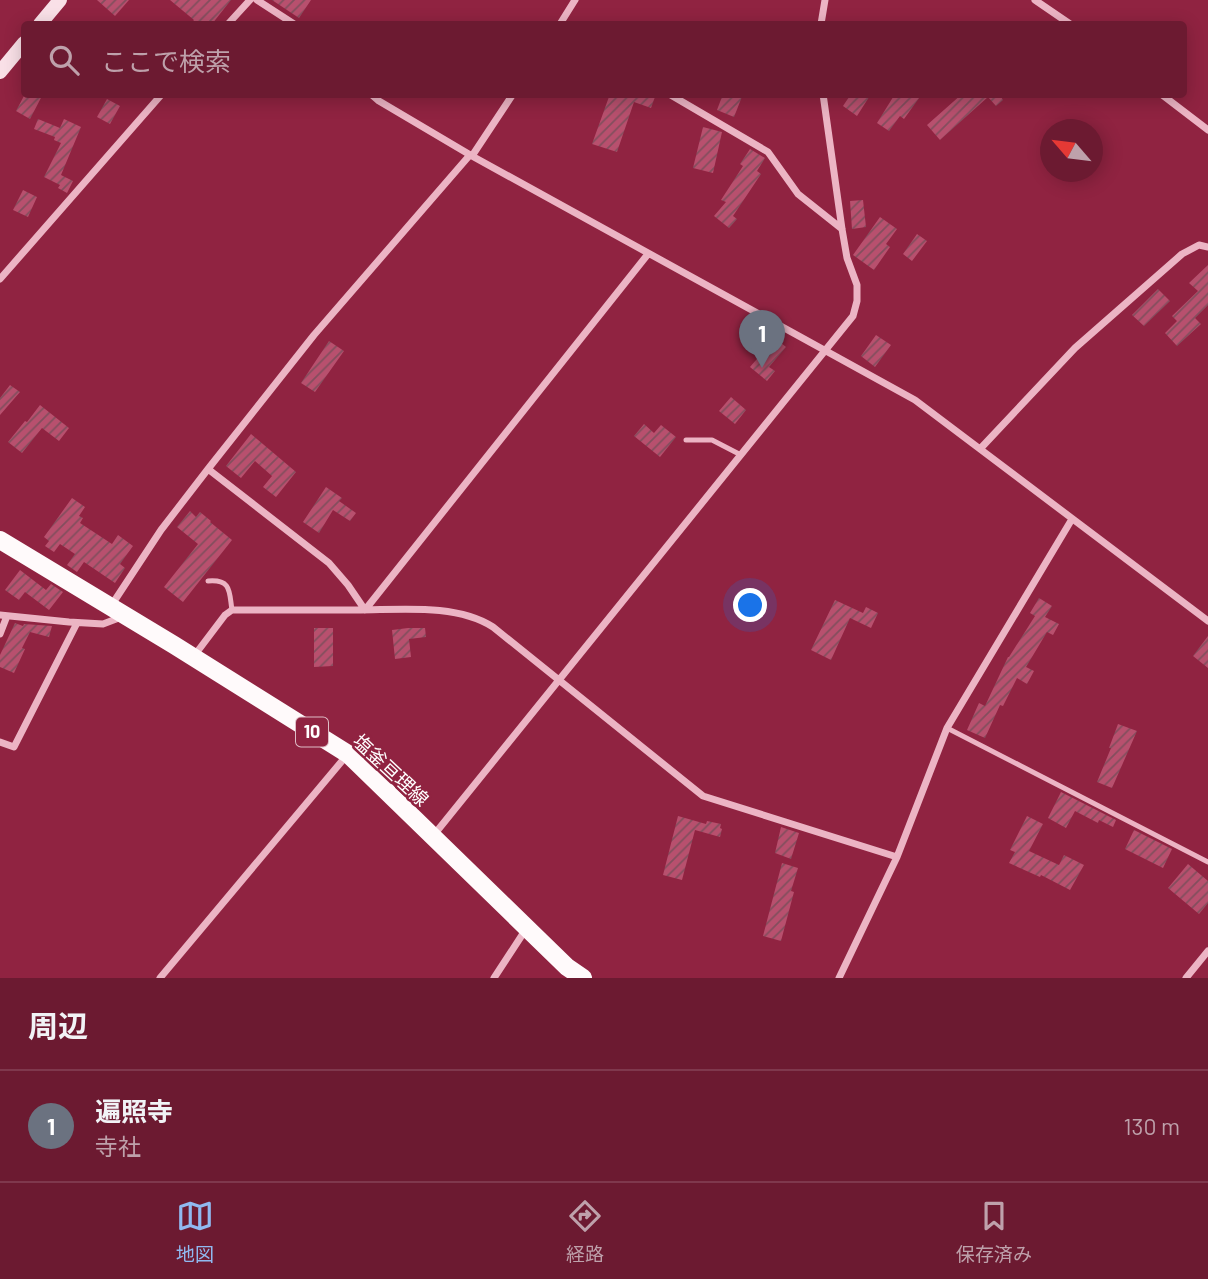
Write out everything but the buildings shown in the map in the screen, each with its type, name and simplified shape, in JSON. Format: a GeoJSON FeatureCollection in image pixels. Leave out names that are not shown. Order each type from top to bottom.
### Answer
{"type":"FeatureCollection","features":[{"type":"Feature","properties":{"kind":"main road"},"geometry":{"type":"LineString","coordinates":[[42,21],[60,0]]}},
{"type":"Feature","properties":{"kind":"main road"},"geometry":{"type":"LineString","coordinates":[[0,72],[21,47]]}},
{"type":"Feature","properties":{"kind":"main road","name":"塩釜亘理線"},"geometry":{"type":"LineString","coordinates":[[0,540],[348,754],[567,967],[583,978]]}},
{"type":"Feature","properties":{"kind":"street"},"geometry":{"type":"LineString","coordinates":[[231,21],[250,0]]}},
{"type":"Feature","properties":{"kind":"street"},"geometry":{"type":"LineString","coordinates":[[257,0],[289,21]]}},
{"type":"Feature","properties":{"kind":"street"},"geometry":{"type":"LineString","coordinates":[[562,21],[575,0]]}},
{"type":"Feature","properties":{"kind":"street"},"geometry":{"type":"LineString","coordinates":[[822,21],[825,0]]}},
{"type":"Feature","properties":{"kind":"street"},"geometry":{"type":"LineString","coordinates":[[1035,0],[1066,21]]}},
{"type":"Feature","properties":{"kind":"street"},"geometry":{"type":"LineString","coordinates":[[0,279],[158,98]]}},
{"type":"Feature","properties":{"kind":"street"},"geometry":{"type":"LineString","coordinates":[[376,98],[472,156],[915,400],[1208,621]]}},
{"type":"Feature","properties":{"kind":"street"},"geometry":{"type":"LineString","coordinates":[[0,634],[4,615],[103,624],[118,611],[161,530],[208,468],[314,335],[469,156],[472,156],[510,98]]}},
{"type":"Feature","properties":{"kind":"street"},"geometry":{"type":"LineString","coordinates":[[676,98],[768,152],[798,194],[842,229]]}},
{"type":"Feature","properties":{"kind":"street"},"geometry":{"type":"LineString","coordinates":[[433,837],[853,316],[857,285],[847,258],[824,98]]}},
{"type":"Feature","properties":{"kind":"street"},"geometry":{"type":"LineString","coordinates":[[1166,98],[1208,130]]}},
{"type":"Feature","properties":{"kind":"street"},"geometry":{"type":"LineString","coordinates":[[980,450],[1075,348],[1182,254],[1199,245],[1208,247]]}},
{"type":"Feature","properties":{"kind":"street"},"geometry":{"type":"LineString","coordinates":[[365,610],[648,254]]}},
{"type":"Feature","properties":{"kind":"street"},"geometry":{"type":"LineString","coordinates":[[208,468],[330,563],[365,610]]}},
{"type":"Feature","properties":{"kind":"street"},"geometry":{"type":"LineString","coordinates":[[839,978],[897,857],[947,728],[1072,519]]}},
{"type":"Feature","properties":{"kind":"street"},"geometry":{"type":"LineString","coordinates":[[193,657],[225,615],[232,610],[417,609],[449,612],[482,620],[703,796],[897,857]]}},
{"type":"Feature","properties":{"kind":"street"},"geometry":{"type":"LineString","coordinates":[[0,742],[14,747],[77,623]]}},
{"type":"Feature","properties":{"kind":"street"},"geometry":{"type":"LineString","coordinates":[[160,978],[348,754]]}},
{"type":"Feature","properties":{"kind":"street"},"geometry":{"type":"LineString","coordinates":[[494,978],[527,928]]}},
{"type":"Feature","properties":{"kind":"street"},"geometry":{"type":"LineString","coordinates":[[1186,978],[1208,951]]}},
{"type":"Feature","properties":{"kind":"lane"},"geometry":{"type":"LineString","coordinates":[[686,440],[712,440],[741,455]]}},
{"type":"Feature","properties":{"kind":"lane"},"geometry":{"type":"LineString","coordinates":[[208,581],[219,580],[227,584],[232,610]]}},
{"type":"Feature","properties":{"kind":"lane"},"geometry":{"type":"LineString","coordinates":[[947,728],[1208,862]]}},
{"type":"Feature","properties":{"kind":"place","name":"遍照寺"},"geometry":{"type":"Point","coordinates":[762,368]}}]}
